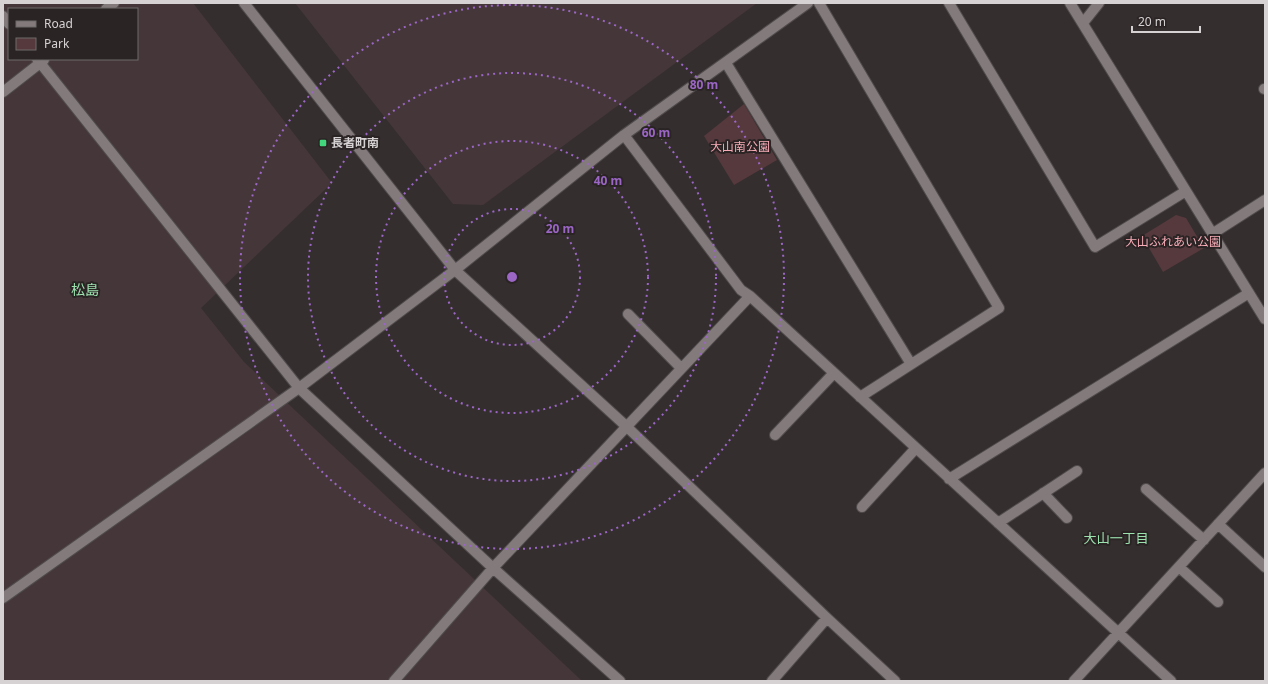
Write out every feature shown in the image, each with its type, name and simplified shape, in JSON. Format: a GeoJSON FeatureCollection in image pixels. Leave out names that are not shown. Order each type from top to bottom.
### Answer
{"type":"FeatureCollection","features":[{"type":"Feature","properties":{"kind":"street"},"geometry":{"type":"LineString","coordinates":[[244,3],[455,270],[626,426],[895,681]]}},
{"type":"Feature","properties":{"kind":"street"},"geometry":{"type":"LineString","coordinates":[[3,598],[299,388],[455,270],[624,135],[808,3]]}},
{"type":"Feature","properties":{"kind":"street"},"geometry":{"type":"LineString","coordinates":[[819,3],[999,308],[860,397]]}},
{"type":"Feature","properties":{"kind":"street"},"geometry":{"type":"LineString","coordinates":[[949,3],[1095,247],[1186,191]]}},
{"type":"Feature","properties":{"kind":"street"},"geometry":{"type":"LineString","coordinates":[[1070,3],[1265,319]]}},
{"type":"Feature","properties":{"kind":"street"},"geometry":{"type":"LineString","coordinates":[[1083,23],[1099,3]]}},
{"type":"Feature","properties":{"kind":"street"},"geometry":{"type":"LineString","coordinates":[[3,92],[40,60],[299,388],[492,568],[620,681]]}},
{"type":"Feature","properties":{"kind":"street"},"geometry":{"type":"LineString","coordinates":[[726,63],[911,364]]}},
{"type":"Feature","properties":{"kind":"street"},"geometry":{"type":"LineString","coordinates":[[624,135],[741,290],[750,296],[1171,681]]}},
{"type":"Feature","properties":{"kind":"street"},"geometry":{"type":"LineString","coordinates":[[1212,234],[1265,200]]}},
{"type":"Feature","properties":{"kind":"street"},"geometry":{"type":"LineString","coordinates":[[949,479],[1248,293]]}},
{"type":"Feature","properties":{"kind":"street"},"geometry":{"type":"LineString","coordinates":[[394,681],[492,568],[750,296]]}},
{"type":"Feature","properties":{"kind":"street"},"geometry":{"type":"LineString","coordinates":[[628,314],[682,368]]}},
{"type":"Feature","properties":{"kind":"street"},"geometry":{"type":"LineString","coordinates":[[775,435],[834,373]]}},
{"type":"Feature","properties":{"kind":"street"},"geometry":{"type":"LineString","coordinates":[[862,507],[916,448]]}},
{"type":"Feature","properties":{"kind":"street"},"geometry":{"type":"LineString","coordinates":[[998,523],[1076,470]]}},
{"type":"Feature","properties":{"kind":"street"},"geometry":{"type":"LineString","coordinates":[[1074,681],[1119,634],[1265,473]]}},
{"type":"Feature","properties":{"kind":"street"},"geometry":{"type":"LineString","coordinates":[[1146,489],[1204,540]]}},
{"type":"Feature","properties":{"kind":"street"},"geometry":{"type":"LineString","coordinates":[[1042,493],[1067,518]]}},
{"type":"Feature","properties":{"kind":"street"},"geometry":{"type":"LineString","coordinates":[[1218,524],[1265,567]]}},
{"type":"Feature","properties":{"kind":"street"},"geometry":{"type":"LineString","coordinates":[[1180,567],[1218,602]]}},
{"type":"Feature","properties":{"kind":"street"},"geometry":{"type":"LineString","coordinates":[[772,681],[827,618]]}},
{"type":"Feature","properties":{"kind":"shaded area"},"geometry":{"type":"Polygon","coordinates":[[[3,3],[193,3],[332,183],[201,308],[244,362],[582,681],[3,681],[3,3]]]}},
{"type":"Feature","properties":{"kind":"shaded area"},"geometry":{"type":"Polygon","coordinates":[[[295,3],[757,3],[483,205],[453,204],[295,3]]]}},
{"type":"Feature","properties":{"kind":"green space","name":"大山南公園"},"geometry":{"type":"Polygon","coordinates":[[[744,104],[777,160],[734,185],[704,136],[744,104]]]}},
{"type":"Feature","properties":{"kind":"green space","name":"大山ふれあい公園"},"geometry":{"type":"Polygon","coordinates":[[[1176,215],[1186,218],[1204,248],[1163,272],[1142,236],[1176,215]]]}},
{"type":"Feature","properties":{"kind":"place","name":"長者町南"},"geometry":{"type":"Point","coordinates":[323,143]}},
{"type":"Feature","properties":{"kind":"district","name":"松島"},"geometry":{"type":"Point","coordinates":[85,290]}},
{"type":"Feature","properties":{"kind":"district","name":"大山一丁目"},"geometry":{"type":"Point","coordinates":[1116,538]}}]}
